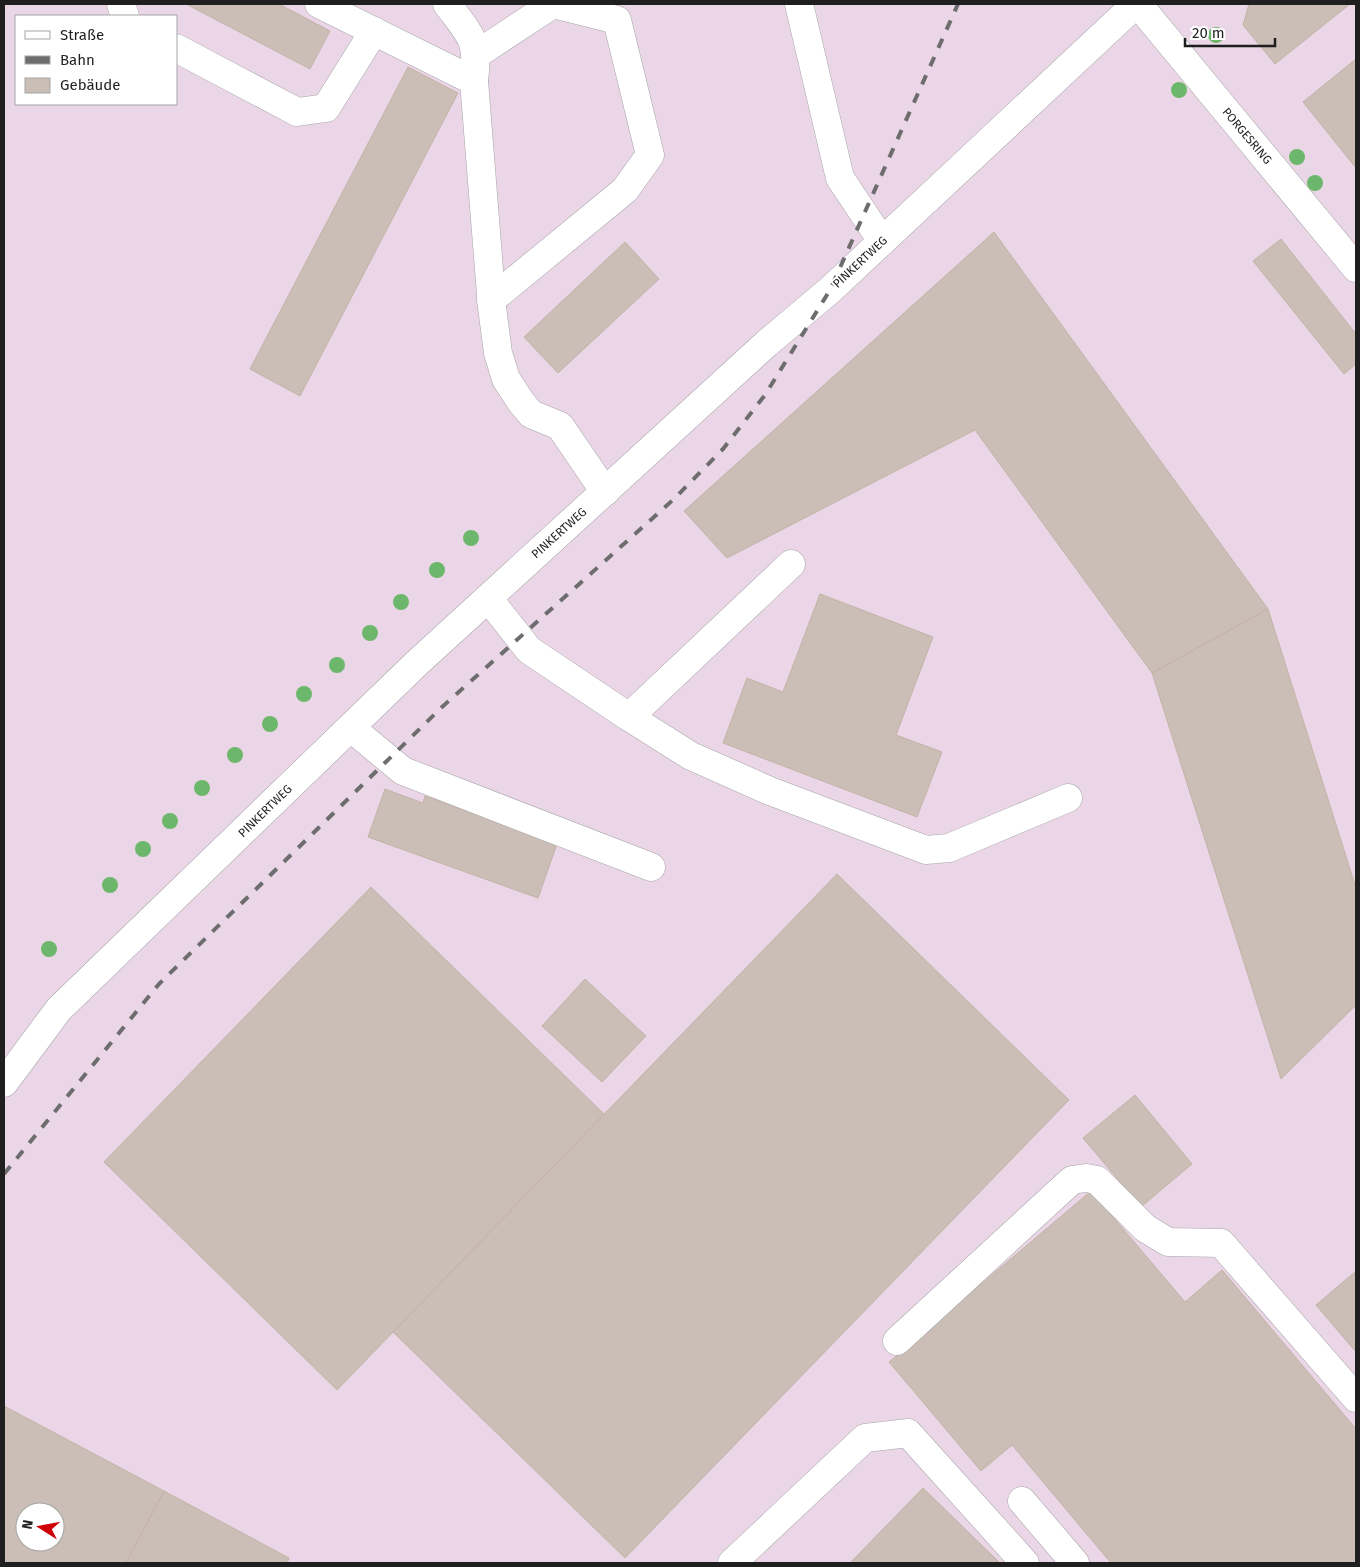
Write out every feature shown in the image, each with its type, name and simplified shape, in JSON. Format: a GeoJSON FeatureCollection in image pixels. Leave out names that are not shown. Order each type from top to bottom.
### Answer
{"type":"FeatureCollection","features":[{"type":"Feature","properties":{"kind":"street"},"geometry":{"type":"LineString","coordinates":[[319,4],[474,81]]}},
{"type":"Feature","properties":{"kind":"street"},"geometry":{"type":"LineString","coordinates":[[447,4],[472,39],[477,54],[474,81],[492,300],[498,353],[506,378],[531,414],[560,426],[605,492]]}},
{"type":"Feature","properties":{"kind":"street"},"geometry":{"type":"LineString","coordinates":[[477,54],[552,4],[617,20],[650,155],[625,190],[492,300]]}},
{"type":"Feature","properties":{"kind":"street"},"geometry":{"type":"LineString","coordinates":[[799,4],[840,178],[882,241]]}},
{"type":"Feature","properties":{"kind":"street","name":"PINKERTWEG"},"geometry":{"type":"LineString","coordinates":[[4,1083],[59,1010],[351,728],[488,598],[882,241],[1137,4]]}},
{"type":"Feature","properties":{"kind":"street","name":"PORGESRING"},"geometry":{"type":"LineString","coordinates":[[1137,4],[1356,268]]}},
{"type":"Feature","properties":{"kind":"street"},"geometry":{"type":"LineString","coordinates":[[178,49],[297,112],[326,108],[374,31]]}},
{"type":"Feature","properties":{"kind":"street"},"geometry":{"type":"LineString","coordinates":[[629,717],[792,564]]}},
{"type":"Feature","properties":{"kind":"street"},"geometry":{"type":"LineString","coordinates":[[488,598],[529,650],[691,756],[770,791],[926,850],[950,848],[1068,798]]}},
{"type":"Feature","properties":{"kind":"street"},"geometry":{"type":"LineString","coordinates":[[351,728],[403,771],[651,867]]}},
{"type":"Feature","properties":{"kind":"street"},"geometry":{"type":"LineString","coordinates":[[897,1341],[1072,1180],[1086,1178],[1097,1180],[1145,1228],[1168,1242],[1222,1243],[1356,1398]]}},
{"type":"Feature","properties":{"kind":"street"},"geometry":{"type":"LineString","coordinates":[[732,1563],[864,1438],[908,1433],[1025,1563]]}},
{"type":"Feature","properties":{"kind":"street"},"geometry":{"type":"LineString","coordinates":[[1022,1501],[1075,1563]]}},
{"type":"Feature","properties":{"kind":"shaded area"},"geometry":{"type":"Polygon","coordinates":[[[4,4],[1356,4],[1356,1563],[4,1563],[4,4]]]}},
{"type":"Feature","properties":{"kind":"building"},"geometry":{"type":"Polygon","coordinates":[[[186,4],[279,4],[330,31],[310,69],[186,4]]]}},
{"type":"Feature","properties":{"kind":"building"},"geometry":{"type":"Polygon","coordinates":[[[1249,4],[1350,4],[1275,64],[1243,25],[1249,4]]]}},
{"type":"Feature","properties":{"kind":"building"},"geometry":{"type":"Polygon","coordinates":[[[1356,59],[1356,168],[1303,102],[1356,59]]]}},
{"type":"Feature","properties":{"kind":"building"},"geometry":{"type":"Polygon","coordinates":[[[408,67],[458,93],[300,396],[250,369],[408,67]]]}},
{"type":"Feature","properties":{"kind":"building"},"geometry":{"type":"Polygon","coordinates":[[[994,232],[1268,609],[1152,673],[975,430],[727,558],[684,511],[994,232]]]}},
{"type":"Feature","properties":{"kind":"building"},"geometry":{"type":"Polygon","coordinates":[[[1281,239],[1356,334],[1356,364],[1344,374],[1253,261],[1281,239]]]}},
{"type":"Feature","properties":{"kind":"building"},"geometry":{"type":"Polygon","coordinates":[[[625,242],[659,279],[558,373],[524,337],[625,242]]]}},
{"type":"Feature","properties":{"kind":"building"},"geometry":{"type":"Polygon","coordinates":[[[820,594],[933,637],[896,735],[942,752],[917,817],[723,743],[747,678],[783,692],[820,594]]]}},
{"type":"Feature","properties":{"kind":"building"},"geometry":{"type":"Polygon","coordinates":[[[1268,609],[1356,888],[1356,1005],[1281,1079],[1152,673],[1268,609]]]}},
{"type":"Feature","properties":{"kind":"building"},"geometry":{"type":"Polygon","coordinates":[[[385,789],[423,803],[425,796],[557,844],[538,898],[368,837],[385,789]]]}},
{"type":"Feature","properties":{"kind":"building"},"geometry":{"type":"Polygon","coordinates":[[[837,874],[1069,1100],[625,1558],[393,1332],[837,874]]]}},
{"type":"Feature","properties":{"kind":"building"},"geometry":{"type":"Polygon","coordinates":[[[371,887],[604,1114],[337,1390],[104,1162],[371,887]]]}},
{"type":"Feature","properties":{"kind":"building"},"geometry":{"type":"Polygon","coordinates":[[[585,979],[646,1036],[602,1082],[542,1026],[585,979]]]}},
{"type":"Feature","properties":{"kind":"building"},"geometry":{"type":"Polygon","coordinates":[[[1135,1095],[1192,1164],[1141,1207],[1083,1138],[1135,1095]]]}},
{"type":"Feature","properties":{"kind":"building"},"geometry":{"type":"Polygon","coordinates":[[[1091,1191],[1185,1302],[1222,1270],[1356,1429],[1356,1563],[1111,1563],[1012,1445],[981,1471],[889,1362],[1091,1191]]]}},
{"type":"Feature","properties":{"kind":"building"},"geometry":{"type":"Polygon","coordinates":[[[1356,1271],[1356,1352],[1316,1305],[1356,1271]]]}},
{"type":"Feature","properties":{"kind":"building"},"geometry":{"type":"Polygon","coordinates":[[[4,1406],[164,1491],[126,1563],[4,1563],[4,1406]]]}},
{"type":"Feature","properties":{"kind":"building"},"geometry":{"type":"Polygon","coordinates":[[[923,1488],[1000,1563],[850,1563],[923,1488]]]}},
{"type":"Feature","properties":{"kind":"building"},"geometry":{"type":"Polygon","coordinates":[[[164,1491],[289,1558],[287,1563],[126,1563],[164,1491]]]}},
{"type":"Feature","properties":{"kind":"railway"},"geometry":{"type":"LineString","coordinates":[[4,1174],[159,984],[442,707],[674,499],[723,449],[765,395],[830,290],[958,4]]}}]}
